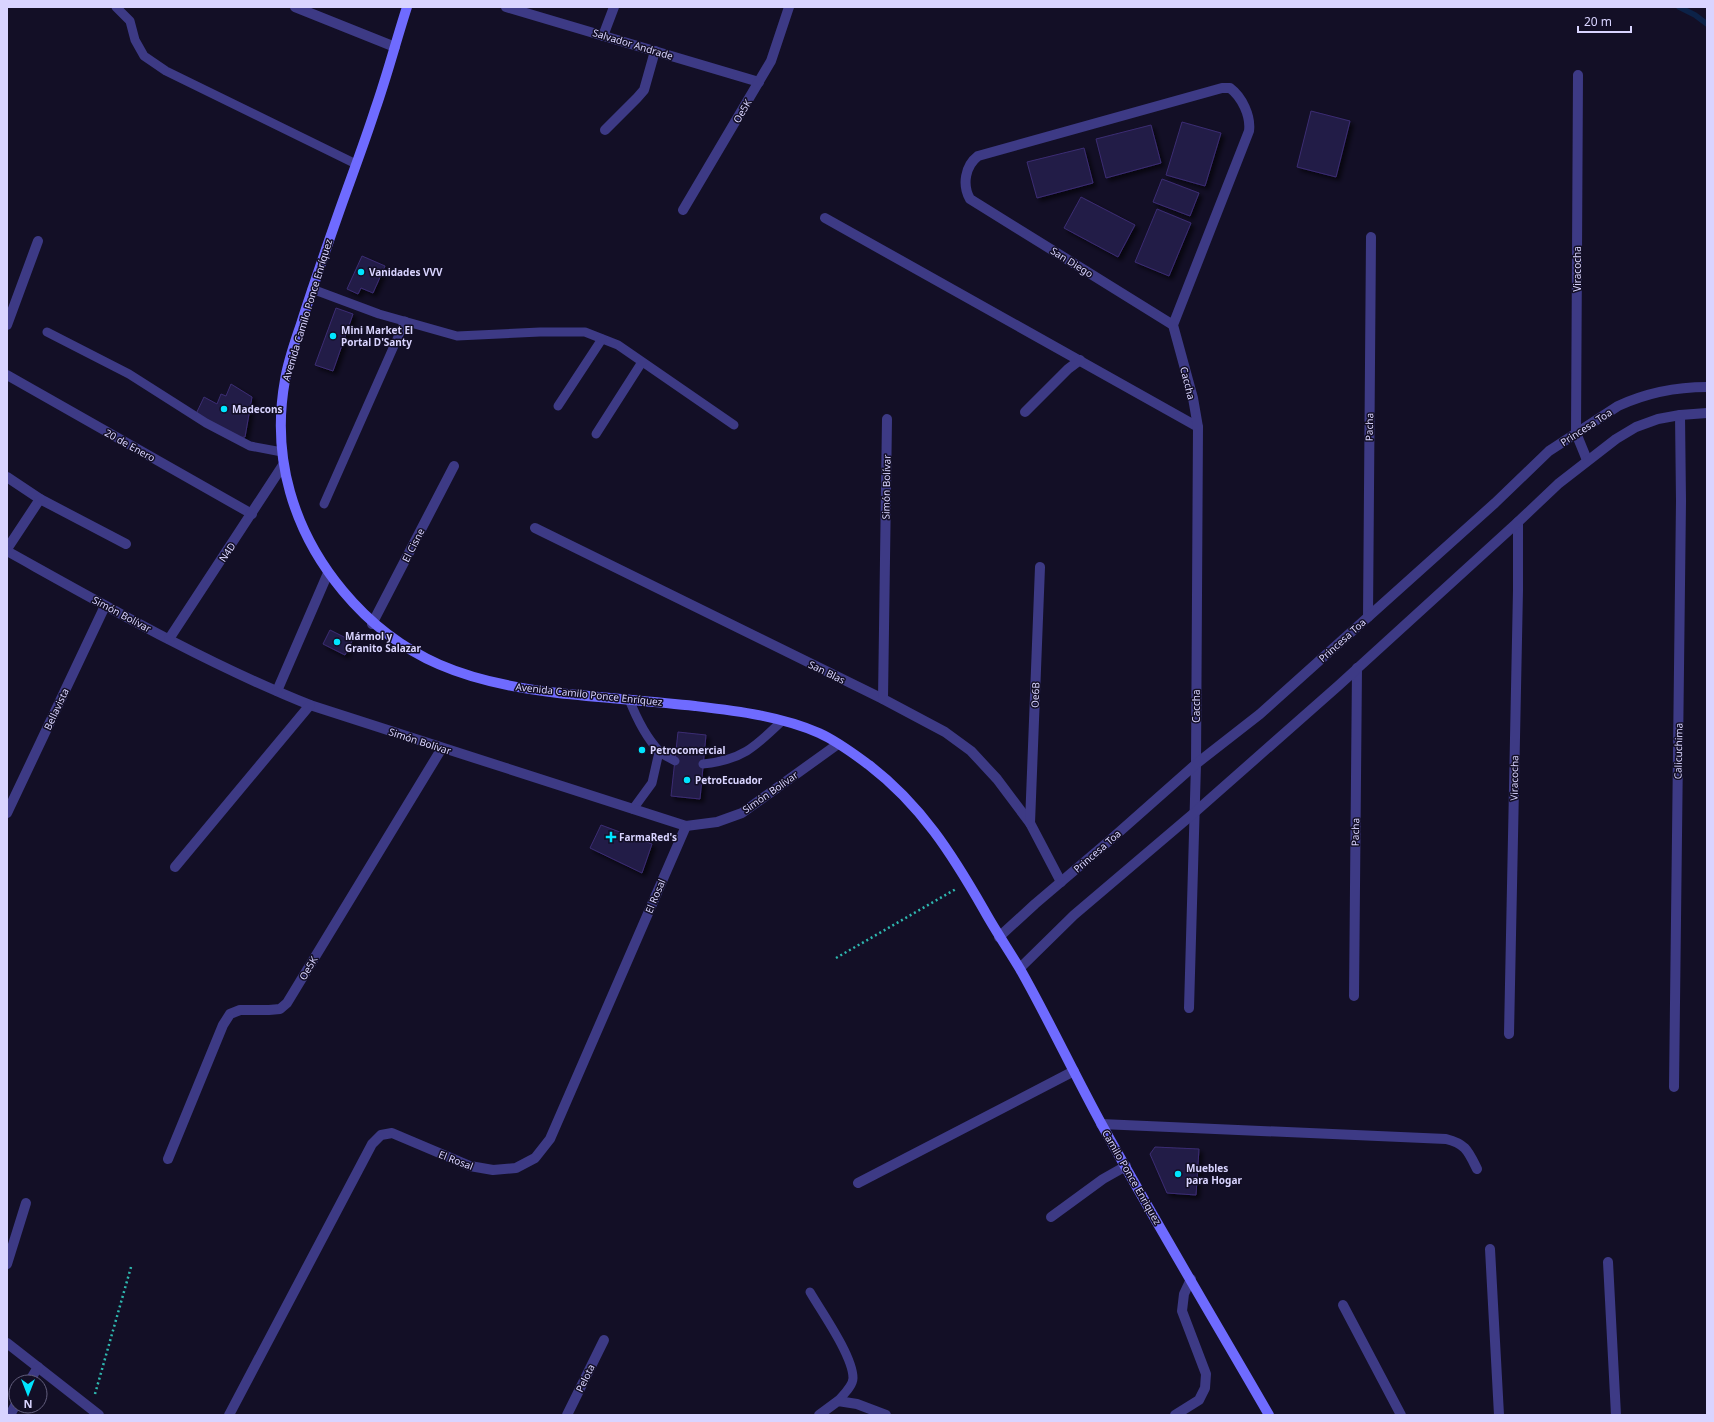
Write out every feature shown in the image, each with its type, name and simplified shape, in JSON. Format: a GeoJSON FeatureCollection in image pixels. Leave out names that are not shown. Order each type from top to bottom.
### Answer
{"type":"FeatureCollection","features":[{"type":"Feature","properties":{"kind":"main road","name":"Avenida Camilo Ponce Enríquez"},"geometry":{"type":"LineString","coordinates":[[407,7],[375,113],[312,289],[288,365],[284,384],[280,418],[283,465],[294,507],[328,573],[372,624],[390,638],[417,655],[450,670],[521,688],[712,708],[767,716],[823,734],[866,763],[892,784],[934,829],[968,882],[999,937]]}},
{"type":"Feature","properties":{"kind":"main road","name":"Camilo Ponce Enrìquez"},"geometry":{"type":"LineString","coordinates":[[999,937],[1020,968],[1102,1124],[1268,1415]]}},
{"type":"Feature","properties":{"kind":"street"},"geometry":{"type":"LineString","coordinates":[[295,7],[394,47]]}},
{"type":"Feature","properties":{"kind":"street","name":"Salvador Andrade"},"geometry":{"type":"LineString","coordinates":[[506,7],[759,82]]}},
{"type":"Feature","properties":{"kind":"street"},"geometry":{"type":"LineString","coordinates":[[603,36],[614,7]]}},
{"type":"Feature","properties":{"kind":"street","name":"Oe5K"},"geometry":{"type":"LineString","coordinates":[[682,210],[771,61],[789,7]]}},
{"type":"Feature","properties":{"kind":"street"},"geometry":{"type":"LineString","coordinates":[[605,130],[638,98],[644,90],[655,51]]}},
{"type":"Feature","properties":{"kind":"street","name":"Viracocha"},"geometry":{"type":"LineString","coordinates":[[1578,75],[1576,433],[1587,460]]}},
{"type":"Feature","properties":{"kind":"street","name":"San Diego"},"geometry":{"type":"LineString","coordinates":[[1222,88],[1230,88],[1236,92],[1248,117],[1249,131],[1173,325],[970,199],[967,193],[966,185],[968,170],[971,162],[978,156],[1222,88]]}},
{"type":"Feature","properties":{"kind":"street"},"geometry":{"type":"LineString","coordinates":[[825,218],[1198,427]]}},
{"type":"Feature","properties":{"kind":"street","name":"Pacha"},"geometry":{"type":"LineString","coordinates":[[1368,617],[1371,237]]}},
{"type":"Feature","properties":{"kind":"street"},"geometry":{"type":"LineString","coordinates":[[7,325],[38,241]]}},
{"type":"Feature","properties":{"kind":"street","name":"Caccha"},"geometry":{"type":"LineString","coordinates":[[1173,325],[1193,398],[1198,427],[1196,764],[1189,1008]]}},
{"type":"Feature","properties":{"kind":"street"},"geometry":{"type":"LineString","coordinates":[[1025,412],[1068,369],[1080,360]]}},
{"type":"Feature","properties":{"kind":"street","name":"20 de Enero"},"geometry":{"type":"LineString","coordinates":[[7,375],[252,514]]}},
{"type":"Feature","properties":{"kind":"street","name":"Princesa Toa"},"geometry":{"type":"LineString","coordinates":[[999,937],[1196,764],[1260,714],[1495,503],[1549,451],[1618,406],[1630,400],[1664,390],[1707,387]]}},
{"type":"Feature","properties":{"kind":"street"},"geometry":{"type":"LineString","coordinates":[[1020,968],[1074,915],[1194,813],[1357,668],[1558,484],[1587,460],[1616,439],[1636,427],[1658,419],[1680,415],[1707,414]]}},
{"type":"Feature","properties":{"kind":"street","name":"Calicuchima"},"geometry":{"type":"LineString","coordinates":[[1674,1087],[1681,501],[1680,415]]}},
{"type":"Feature","properties":{"kind":"street","name":"Simón Bolívar"},"geometry":{"type":"LineString","coordinates":[[883,699],[887,419]]}},
{"type":"Feature","properties":{"kind":"street","name":"N4D"},"geometry":{"type":"LineString","coordinates":[[169,639],[283,465]]}},
{"type":"Feature","properties":{"kind":"street","name":"El Cisne"},"geometry":{"type":"LineString","coordinates":[[372,624],[454,466]]}},
{"type":"Feature","properties":{"kind":"street"},"geometry":{"type":"LineString","coordinates":[[7,477],[40,499],[126,544]]}},
{"type":"Feature","properties":{"kind":"street"},"geometry":{"type":"LineString","coordinates":[[7,550],[40,499]]}},
{"type":"Feature","properties":{"kind":"street","name":"Viracocha"},"geometry":{"type":"LineString","coordinates":[[1509,1034],[1518,522]]}},
{"type":"Feature","properties":{"kind":"street","name":"San Blas"},"geometry":{"type":"LineString","coordinates":[[536,528],[883,699],[945,732],[971,751],[997,779],[1030,823],[1060,882]]}},
{"type":"Feature","properties":{"kind":"street","name":"Simón Bolívar"},"geometry":{"type":"LineString","coordinates":[[7,550],[105,606],[169,639],[277,691],[310,705],[686,826],[717,822],[742,813],[838,744]]}},
{"type":"Feature","properties":{"kind":"street","name":"Oe6B"},"geometry":{"type":"LineString","coordinates":[[1030,823],[1040,567]]}},
{"type":"Feature","properties":{"kind":"street"},"geometry":{"type":"LineString","coordinates":[[277,691],[328,573]]}},
{"type":"Feature","properties":{"kind":"street","name":"Bellavista"},"geometry":{"type":"LineString","coordinates":[[7,813],[105,606]]}},
{"type":"Feature","properties":{"kind":"street","name":"Pacha"},"geometry":{"type":"LineString","coordinates":[[1354,996],[1357,668]]}},
{"type":"Feature","properties":{"kind":"street"},"geometry":{"type":"LineString","coordinates":[[175,867],[310,705]]}},
{"type":"Feature","properties":{"kind":"street","name":"Oe5K"},"geometry":{"type":"LineString","coordinates":[[168,1158],[223,1025],[230,1014],[240,1010],[280,1009],[287,1003],[442,748]]}},
{"type":"Feature","properties":{"kind":"street","name":"El Rosal"},"geometry":{"type":"LineString","coordinates":[[229,1415],[372,1144],[381,1135],[392,1133],[470,1166],[493,1170],[516,1168],[535,1158],[550,1139],[686,826]]}},
{"type":"Feature","properties":{"kind":"street"},"geometry":{"type":"LineString","coordinates":[[858,1183],[1074,1071]]}},
{"type":"Feature","properties":{"kind":"street"},"geometry":{"type":"LineString","coordinates":[[1102,1124],[1446,1139],[1458,1142],[1467,1149],[1477,1169]]}},
{"type":"Feature","properties":{"kind":"street"},"geometry":{"type":"LineString","coordinates":[[1051,1217],[1103,1179],[1126,1166]]}},
{"type":"Feature","properties":{"kind":"street"},"geometry":{"type":"LineString","coordinates":[[7,1264],[26,1203]]}},
{"type":"Feature","properties":{"kind":"street"},"geometry":{"type":"LineString","coordinates":[[1490,1249],[1499,1415]]}},
{"type":"Feature","properties":{"kind":"street"},"geometry":{"type":"LineString","coordinates":[[1608,1262],[1616,1415]]}},
{"type":"Feature","properties":{"kind":"street"},"geometry":{"type":"LineString","coordinates":[[1175,1415],[1199,1400],[1205,1388],[1206,1374],[1182,1311],[1184,1294],[1191,1279]]}},
{"type":"Feature","properties":{"kind":"street"},"geometry":{"type":"LineString","coordinates":[[1343,1306],[1401,1415]]}},
{"type":"Feature","properties":{"kind":"street","name":"Pelota"},"geometry":{"type":"LineString","coordinates":[[567,1415],[604,1340]]}},
{"type":"Feature","properties":{"kind":"street"},"geometry":{"type":"LineString","coordinates":[[7,1342],[99,1415]]}},
{"type":"Feature","properties":{"kind":"street"},"geometry":{"type":"LineString","coordinates":[[34,1374],[38,1367]]}},
{"type":"Feature","properties":{"kind":"street"},"geometry":{"type":"LineString","coordinates":[[819,1415],[838,1401],[857,1404],[886,1415]]}},
{"type":"Feature","properties":{"kind":"lane"},"geometry":{"type":"LineString","coordinates":[[116,7],[130,21],[135,40],[144,56],[166,71],[356,164]]}},
{"type":"Feature","properties":{"kind":"lane"},"geometry":{"type":"LineString","coordinates":[[312,289],[379,314],[457,336],[540,332],[585,332],[618,345],[734,425]]}},
{"type":"Feature","properties":{"kind":"lane"},"geometry":{"type":"LineString","coordinates":[[324,504],[405,321]]}},
{"type":"Feature","properties":{"kind":"lane"},"geometry":{"type":"LineString","coordinates":[[47,332],[129,374],[206,423],[250,446],[282,452]]}},
{"type":"Feature","properties":{"kind":"lane"},"geometry":{"type":"LineString","coordinates":[[558,406],[602,339]]}},
{"type":"Feature","properties":{"kind":"lane"},"geometry":{"type":"LineString","coordinates":[[596,434],[642,362]]}},
{"type":"Feature","properties":{"kind":"lane"},"geometry":{"type":"LineString","coordinates":[[629,699],[644,732],[659,752],[675,761]]}},
{"type":"Feature","properties":{"kind":"lane"},"geometry":{"type":"LineString","coordinates":[[703,764],[723,762],[741,755],[762,742],[782,721]]}},
{"type":"Feature","properties":{"kind":"lane"},"geometry":{"type":"LineString","coordinates":[[633,809],[652,783],[659,752]]}},
{"type":"Feature","properties":{"kind":"lane"},"geometry":{"type":"LineString","coordinates":[[810,1292],[849,1362],[853,1378],[849,1388],[838,1401]]}},
{"type":"Feature","properties":{"kind":"path"},"geometry":{"type":"LineString","coordinates":[[836,958],[968,882]]}},
{"type":"Feature","properties":{"kind":"path"},"geometry":{"type":"LineString","coordinates":[[90,1408],[131,1267]]}},
{"type":"Feature","properties":{"kind":"building"},"geometry":{"type":"Polygon","coordinates":[[[1311,111],[1350,121],[1336,177],[1297,167],[1311,111]]]}},
{"type":"Feature","properties":{"kind":"building"},"geometry":{"type":"Polygon","coordinates":[[[1182,122],[1221,133],[1205,186],[1166,175],[1182,122]]]}},
{"type":"Feature","properties":{"kind":"building"},"geometry":{"type":"Polygon","coordinates":[[[1151,125],[1161,163],[1106,178],[1096,139],[1151,125]]]}},
{"type":"Feature","properties":{"kind":"building"},"geometry":{"type":"Polygon","coordinates":[[[1084,148],[1093,183],[1037,198],[1027,162],[1084,148]]]}},
{"type":"Feature","properties":{"kind":"building"},"geometry":{"type":"Polygon","coordinates":[[[1162,179],[1199,193],[1190,216],[1153,202],[1162,179]]]}},
{"type":"Feature","properties":{"kind":"building"},"geometry":{"type":"Polygon","coordinates":[[[1081,197],[1135,225],[1118,257],[1064,228],[1081,197]]]}},
{"type":"Feature","properties":{"kind":"building"},"geometry":{"type":"Polygon","coordinates":[[[1157,209],[1191,223],[1169,276],[1135,262],[1157,209]]]}},
{"type":"Feature","properties":{"kind":"building"},"geometry":{"type":"Polygon","coordinates":[[[362,256],[385,266],[373,293],[361,288],[358,294],[347,289],[362,256]]]}},
{"type":"Feature","properties":{"kind":"building"},"geometry":{"type":"Polygon","coordinates":[[[336,308],[353,314],[333,371],[315,365],[336,308]]]}},
{"type":"Feature","properties":{"kind":"building","name":"Madecons"},"geometry":{"type":"Polygon","coordinates":[[[231,384],[252,397],[245,437],[236,438],[196,414],[204,397],[217,404],[221,394],[226,396],[231,384]]]}},
{"type":"Feature","properties":{"kind":"building","name":"Mármol y Granito Salazar"},"geometry":{"type":"Polygon","coordinates":[[[330,630],[352,641],[345,655],[323,644],[330,630]]]}},
{"type":"Feature","properties":{"kind":"building","name":"PetroEcuador"},"geometry":{"type":"Polygon","coordinates":[[[678,732],[706,735],[700,799],[671,796],[678,732]]]}},
{"type":"Feature","properties":{"kind":"building"},"geometry":{"type":"Polygon","coordinates":[[[601,825],[652,844],[642,873],[590,848],[601,825]]]}},
{"type":"Feature","properties":{"kind":"building","name":"Muebles para Hogar"},"geometry":{"type":"Polygon","coordinates":[[[1155,1147],[1199,1149],[1196,1195],[1167,1193],[1150,1154],[1155,1147]]]}},
{"type":"Feature","properties":{"kind":"waterway"},"geometry":{"type":"LineString","coordinates":[[1679,7],[1695,15],[1707,24]]}},
{"type":"Feature","properties":{"kind":"place","name":"Vanidades VVV"},"geometry":{"type":"Point","coordinates":[361,272]}},
{"type":"Feature","properties":{"kind":"place","name":"Mini Market El Portal D'Santy"},"geometry":{"type":"Point","coordinates":[333,336]}},
{"type":"Feature","properties":{"kind":"place","name":"Madecons"},"geometry":{"type":"Point","coordinates":[224,409]}},
{"type":"Feature","properties":{"kind":"place","name":"Mármol y Granito Salazar"},"geometry":{"type":"Point","coordinates":[337,642]}},
{"type":"Feature","properties":{"kind":"place","name":"Petrocomercial"},"geometry":{"type":"Point","coordinates":[642,750]}},
{"type":"Feature","properties":{"kind":"place","name":"PetroEcuador"},"geometry":{"type":"Point","coordinates":[687,780]}},
{"type":"Feature","properties":{"kind":"place","name":"FarmaRed's"},"geometry":{"type":"Point","coordinates":[611,837]}},
{"type":"Feature","properties":{"kind":"place","name":"Muebles para Hogar"},"geometry":{"type":"Point","coordinates":[1178,1174]}}]}
